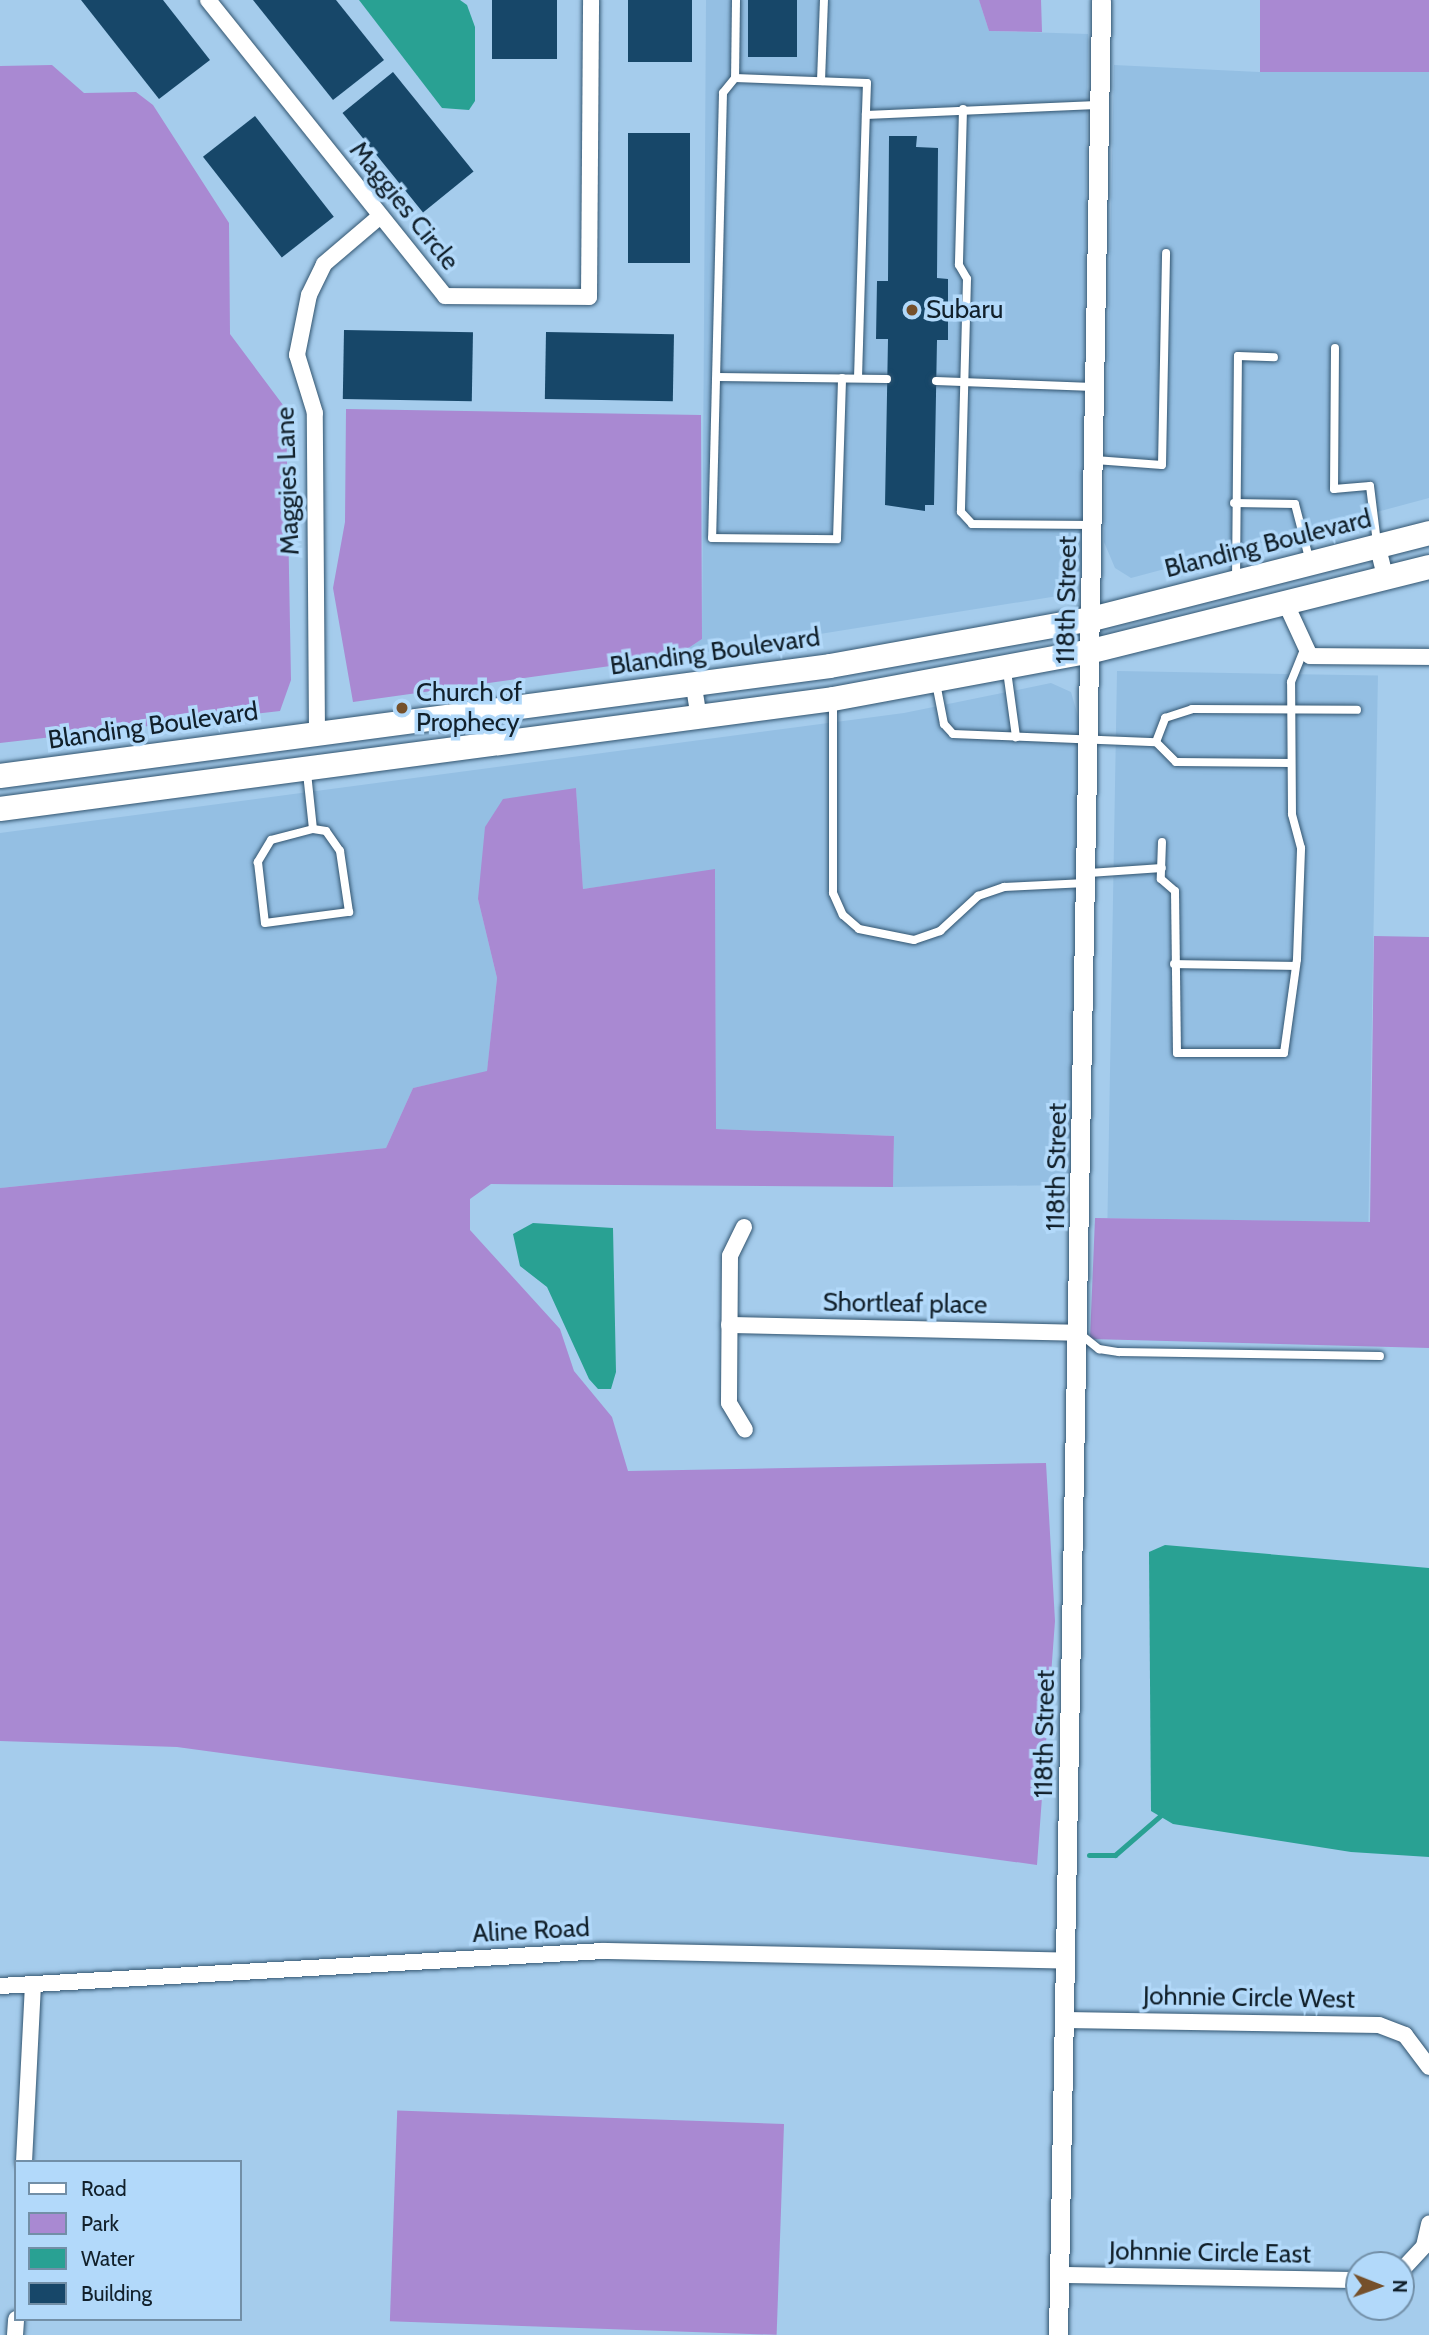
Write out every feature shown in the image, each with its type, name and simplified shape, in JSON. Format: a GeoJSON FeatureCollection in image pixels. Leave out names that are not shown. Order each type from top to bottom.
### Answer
{"type":"FeatureCollection","features":[{"type":"Feature","properties":{"kind":"main road","name":"Blanding Boulevard"},"geometry":{"type":"LineString","coordinates":[[0,776],[317,733],[694,687],[1092,619],[1429,533]]}},
{"type":"Feature","properties":{"kind":"main road"},"geometry":{"type":"LineString","coordinates":[[0,808],[307,770],[833,699],[1092,650],[1429,567]]}},
{"type":"Feature","properties":{"kind":"main road"},"geometry":{"type":"LineString","coordinates":[[307,770],[332,748],[395,724]]}},
{"type":"Feature","properties":{"kind":"main road"},"geometry":{"type":"LineString","coordinates":[[226,780],[288,757],[317,733]]}},
{"type":"Feature","properties":{"kind":"street","name":"Maggies Circle"},"geometry":{"type":"LineString","coordinates":[[208,0],[379,217],[446,296],[589,297],[591,0]]}},
{"type":"Feature","properties":{"kind":"street","name":"118th Street"},"geometry":{"type":"LineString","coordinates":[[1058,2335],[1089,878],[1101,0]]}},
{"type":"Feature","properties":{"kind":"street","name":"Maggies Lane"},"geometry":{"type":"LineString","coordinates":[[317,733],[315,413],[297,355],[309,295],[324,264],[379,217]]}},
{"type":"Feature","properties":{"kind":"street"},"geometry":{"type":"LineString","coordinates":[[1378,548],[1386,579]]}},
{"type":"Feature","properties":{"kind":"street"},"geometry":{"type":"LineString","coordinates":[[1286,604],[1304,649],[1310,656],[1429,657]]}},
{"type":"Feature","properties":{"kind":"street"},"geometry":{"type":"LineString","coordinates":[[694,687],[699,718]]}},
{"type":"Feature","properties":{"kind":"street"},"geometry":{"type":"LineString","coordinates":[[744,1227],[730,1256],[729,1402],[745,1430]]}},
{"type":"Feature","properties":{"kind":"street","name":"Shortleaf place"},"geometry":{"type":"LineString","coordinates":[[729,1325],[1079,1333]]}},
{"type":"Feature","properties":{"kind":"street","name":"Aline Road"},"geometry":{"type":"LineString","coordinates":[[0,1986],[604,1951],[1066,1961]]}},
{"type":"Feature","properties":{"kind":"street"},"geometry":{"type":"LineString","coordinates":[[24,2160],[33,1985]]}},
{"type":"Feature","properties":{"kind":"street","name":"Johnnie Circle West"},"geometry":{"type":"LineString","coordinates":[[1065,2020],[1379,2025],[1405,2035],[1426,2060]]}},
{"type":"Feature","properties":{"kind":"street"},"geometry":{"type":"LineString","coordinates":[[1415,2251],[1429,2224]]}},
{"type":"Feature","properties":{"kind":"street","name":"Johnnie Circle East"},"geometry":{"type":"LineString","coordinates":[[1060,2275],[1345,2280]]}},
{"type":"Feature","properties":{"kind":"lane"},"geometry":{"type":"LineString","coordinates":[[736,0],[735,78],[723,93],[717,377],[712,383],[712,538],[838,539],[842,378]]}},
{"type":"Feature","properties":{"kind":"lane"},"geometry":{"type":"LineString","coordinates":[[821,81],[824,0]]}},
{"type":"Feature","properties":{"kind":"lane"},"geometry":{"type":"LineString","coordinates":[[735,78],[867,83],[858,378]]}},
{"type":"Feature","properties":{"kind":"lane"},"geometry":{"type":"LineString","coordinates":[[866,115],[937,116],[963,108],[1100,105]]}},
{"type":"Feature","properties":{"kind":"lane"},"geometry":{"type":"LineString","coordinates":[[963,108],[959,265],[967,279],[964,521],[1094,525]]}},
{"type":"Feature","properties":{"kind":"lane"},"geometry":{"type":"LineString","coordinates":[[1095,460],[1162,465],[1166,253]]}},
{"type":"Feature","properties":{"kind":"lane"},"geometry":{"type":"LineString","coordinates":[[1335,348],[1334,489],[1370,486],[1378,548]]}},
{"type":"Feature","properties":{"kind":"lane"},"geometry":{"type":"LineString","coordinates":[[1236,584],[1234,503],[1238,356],[1274,357]]}},
{"type":"Feature","properties":{"kind":"lane"},"geometry":{"type":"LineString","coordinates":[[717,377],[887,379]]}},
{"type":"Feature","properties":{"kind":"lane"},"geometry":{"type":"LineString","coordinates":[[936,381],[1096,387]]}},
{"type":"Feature","properties":{"kind":"lane"},"geometry":{"type":"LineString","coordinates":[[1234,503],[1295,503],[1311,565]]}},
{"type":"Feature","properties":{"kind":"lane"},"geometry":{"type":"LineString","coordinates":[[1162,842],[1161,879],[1175,891],[1174,1045],[1188,1056],[1284,1053],[1295,966],[1301,848],[1292,814],[1291,709],[1295,662],[1304,649]]}},
{"type":"Feature","properties":{"kind":"lane"},"geometry":{"type":"LineString","coordinates":[[1006,668],[1016,737]]}},
{"type":"Feature","properties":{"kind":"lane"},"geometry":{"type":"LineString","coordinates":[[936,681],[947,731],[1016,737],[1157,742],[1176,762],[1292,763]]}},
{"type":"Feature","properties":{"kind":"lane"},"geometry":{"type":"LineString","coordinates":[[833,699],[833,893],[843,915],[859,929],[914,940],[940,931],[978,896],[1004,887],[1161,869]]}},
{"type":"Feature","properties":{"kind":"lane"},"geometry":{"type":"LineString","coordinates":[[1157,742],[1165,719],[1177,712],[1357,710]]}},
{"type":"Feature","properties":{"kind":"lane"},"geometry":{"type":"LineString","coordinates":[[307,770],[313,829]]}},
{"type":"Feature","properties":{"kind":"lane"},"geometry":{"type":"LineString","coordinates":[[313,829],[326,831],[340,850],[349,912],[265,923],[257,871],[264,849],[288,832],[313,829]]}},
{"type":"Feature","properties":{"kind":"lane"},"geometry":{"type":"LineString","coordinates":[[1174,964],[1295,966]]}},
{"type":"Feature","properties":{"kind":"lane"},"geometry":{"type":"LineString","coordinates":[[1079,1333],[1099,1349],[1119,1352],[1380,1356]]}},
{"type":"Feature","properties":{"kind":"shaded area"},"geometry":{"type":"Polygon","coordinates":[[[706,0],[979,0],[989,31],[1088,34],[1082,565],[1079,583],[1064,595],[675,657],[702,639],[706,0]]]}},
{"type":"Feature","properties":{"kind":"shaded area"},"geometry":{"type":"Polygon","coordinates":[[[1114,65],[1259,72],[1429,68],[1429,498],[1131,578],[1115,568],[1104,542],[1114,65]]]}},
{"type":"Feature","properties":{"kind":"shaded area"},"geometry":{"type":"Polygon","coordinates":[[[1117,671],[1378,676],[1368,1222],[1107,1218],[1117,671]]]}},
{"type":"Feature","properties":{"kind":"shaded area"},"geometry":{"type":"Polygon","coordinates":[[[1051,683],[1071,692],[1079,720],[1072,1185],[893,1187],[894,1136],[716,1129],[715,870],[583,889],[576,788],[478,899],[497,978],[487,1072],[413,1088],[386,1148],[0,1188],[0,833],[904,713],[1051,683]]]}},
{"type":"Feature","properties":{"kind":"green space"},"geometry":{"type":"Polygon","coordinates":[[[979,0],[1041,0],[1042,32],[989,31],[979,0]]]}},
{"type":"Feature","properties":{"kind":"green space"},"geometry":{"type":"Polygon","coordinates":[[[1260,0],[1429,0],[1429,72],[1260,72],[1260,0]]]}},
{"type":"Feature","properties":{"kind":"green space"},"geometry":{"type":"Polygon","coordinates":[[[52,65],[84,93],[136,92],[153,105],[229,223],[230,334],[286,409],[291,680],[280,711],[0,743],[0,66],[52,65]]]}},
{"type":"Feature","properties":{"kind":"green space"},"geometry":{"type":"Polygon","coordinates":[[[346,409],[701,415],[702,639],[675,657],[353,702],[333,588],[345,522],[346,409]]]}},
{"type":"Feature","properties":{"kind":"green space"},"geometry":{"type":"Polygon","coordinates":[[[576,788],[583,889],[715,869],[716,1129],[894,1136],[893,1187],[491,1184],[470,1199],[470,1230],[560,1329],[574,1371],[612,1417],[628,1471],[1046,1463],[1055,1621],[1037,1865],[177,1747],[0,1741],[0,1188],[386,1148],[413,1088],[487,1071],[497,978],[478,899],[485,827],[503,799],[576,788]]]}},
{"type":"Feature","properties":{"kind":"green space"},"geometry":{"type":"Polygon","coordinates":[[[1374,936],[1429,937],[1429,1348],[1090,1339],[1095,1218],[1370,1222],[1374,936]]]}},
{"type":"Feature","properties":{"kind":"green space"},"geometry":{"type":"Polygon","coordinates":[[[397,2110],[784,2124],[777,2335],[390,2321],[397,2110]]]}},
{"type":"Feature","properties":{"kind":"water"},"geometry":{"type":"Polygon","coordinates":[[[359,0],[460,0],[467,5],[475,27],[475,101],[469,110],[442,108],[359,0]]]}},
{"type":"Feature","properties":{"kind":"water"},"geometry":{"type":"Polygon","coordinates":[[[533,1223],[613,1228],[616,1372],[611,1389],[598,1389],[589,1379],[547,1287],[520,1266],[513,1234],[533,1223]]]}},
{"type":"Feature","properties":{"kind":"water"},"geometry":{"type":"Polygon","coordinates":[[[1165,1545],[1429,1568],[1429,1857],[1351,1852],[1173,1824],[1151,1811],[1149,1552],[1165,1545]]]}},
{"type":"Feature","properties":{"kind":"building"},"geometry":{"type":"Polygon","coordinates":[[[81,0],[163,0],[210,60],[159,99],[81,0]]]}},
{"type":"Feature","properties":{"kind":"building"},"geometry":{"type":"Polygon","coordinates":[[[253,0],[336,0],[384,60],[333,100],[253,0]]]}},
{"type":"Feature","properties":{"kind":"building"},"geometry":{"type":"Polygon","coordinates":[[[492,0],[557,0],[557,59],[492,59],[492,0]]]}},
{"type":"Feature","properties":{"kind":"building"},"geometry":{"type":"Polygon","coordinates":[[[628,0],[692,0],[692,62],[628,62],[628,0]]]}},
{"type":"Feature","properties":{"kind":"building"},"geometry":{"type":"Polygon","coordinates":[[[748,0],[797,0],[797,57],[748,57],[748,0]]]}},
{"type":"Feature","properties":{"kind":"building"},"geometry":{"type":"Polygon","coordinates":[[[393,72],[474,171],[423,212],[342,113],[393,72]]]}},
{"type":"Feature","properties":{"kind":"building"},"geometry":{"type":"Polygon","coordinates":[[[255,116],[334,217],[282,257],[203,157],[255,116]]]}},
{"type":"Feature","properties":{"kind":"building"},"geometry":{"type":"Polygon","coordinates":[[[628,133],[690,133],[690,263],[628,263],[628,133]]]}},
{"type":"Feature","properties":{"kind":"building","name":"Subaru"},"geometry":{"type":"Polygon","coordinates":[[[889,136],[917,136],[916,147],[938,148],[937,278],[948,279],[948,340],[937,340],[934,505],[925,505],[925,511],[885,505],[888,339],[876,339],[877,281],[888,281],[889,136]]]}},
{"type":"Feature","properties":{"kind":"building"},"geometry":{"type":"Polygon","coordinates":[[[344,330],[473,332],[472,401],[343,399],[344,330]]]}},
{"type":"Feature","properties":{"kind":"building"},"geometry":{"type":"Polygon","coordinates":[[[546,332],[674,334],[673,401],[545,399],[546,332]]]}},
{"type":"Feature","properties":{"kind":"waterway"},"geometry":{"type":"LineString","coordinates":[[1089,1855],[1115,1855],[1160,1816]]}},
{"type":"Feature","properties":{"kind":"place","name":"Subaru"},"geometry":{"type":"Point","coordinates":[912,310]}},
{"type":"Feature","properties":{"kind":"place","name":"Church of Prophecy"},"geometry":{"type":"Point","coordinates":[402,708]}}]}
